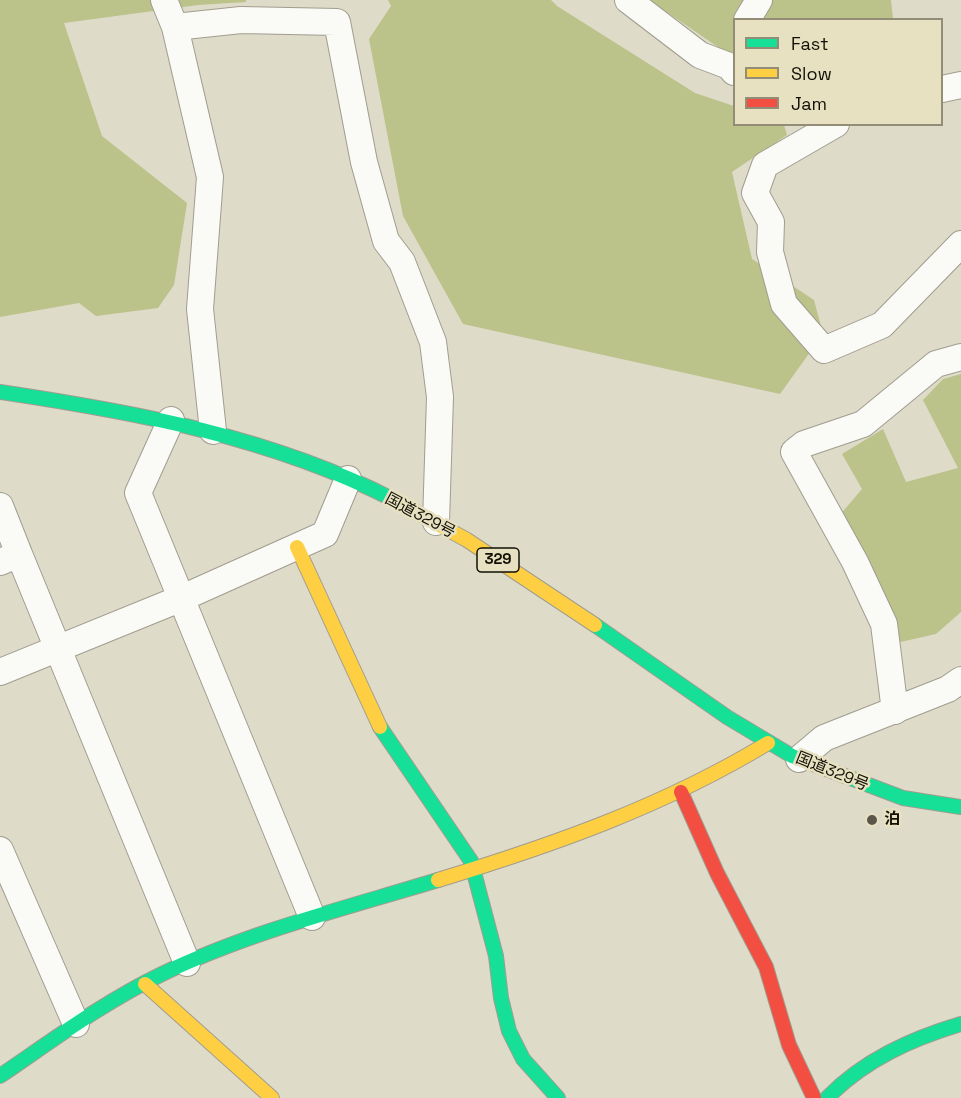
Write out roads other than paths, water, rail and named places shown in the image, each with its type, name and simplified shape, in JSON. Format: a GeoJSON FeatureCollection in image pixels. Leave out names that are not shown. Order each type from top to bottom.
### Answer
{"type":"FeatureCollection","features":[{"type":"Feature","properties":{"kind":"main road","name":"国道329号"},"geometry":{"type":"LineString","coordinates":[[0,392],[171,420],[282,452],[348,479],[436,522],[504,564],[768,743],[799,759],[900,799],[961,807]]}},
{"type":"Feature","properties":{"kind":"main road"},"geometry":{"type":"LineString","coordinates":[[297,547],[377,723],[471,861],[496,956],[501,999],[509,1031],[523,1059],[558,1098]]}},
{"type":"Feature","properties":{"kind":"main road"},"geometry":{"type":"LineString","coordinates":[[0,1076],[104,1005],[187,963],[312,917],[560,842],[681,792],[768,743]]}},
{"type":"Feature","properties":{"kind":"main road"},"geometry":{"type":"LineString","coordinates":[[681,792],[717,873],[766,967],[789,1045],[814,1098]]}},
{"type":"Feature","properties":{"kind":"main road"},"geometry":{"type":"LineString","coordinates":[[146,984],[272,1098]]}},
{"type":"Feature","properties":{"kind":"main road"},"geometry":{"type":"LineString","coordinates":[[827,1098],[834,1090],[880,1057],[926,1034],[961,1024]]}},
{"type":"Feature","properties":{"kind":"street"},"geometry":{"type":"LineString","coordinates":[[164,0],[175,27],[210,177],[200,309],[213,431]]}},
{"type":"Feature","properties":{"kind":"street"},"geometry":{"type":"LineString","coordinates":[[628,0],[700,55],[733,64]]}},
{"type":"Feature","properties":{"kind":"street"},"geometry":{"type":"LineString","coordinates":[[748,18],[759,0]]}},
{"type":"Feature","properties":{"kind":"street"},"geometry":{"type":"LineString","coordinates":[[175,27],[241,20],[337,22],[364,162],[386,241],[402,262],[433,342],[440,397],[436,522]]}},
{"type":"Feature","properties":{"kind":"street"},"geometry":{"type":"LineString","coordinates":[[943,89],[961,85]]}},
{"type":"Feature","properties":{"kind":"street"},"geometry":{"type":"LineString","coordinates":[[833,126],[765,165],[755,193],[771,222],[770,252],[784,304],[824,350],[882,325],[961,244]]}},
{"type":"Feature","properties":{"kind":"street"},"geometry":{"type":"LineString","coordinates":[[895,711],[884,624],[855,562],[794,452],[804,444],[864,424],[936,364],[961,357]]}},
{"type":"Feature","properties":{"kind":"street"},"geometry":{"type":"LineString","coordinates":[[171,420],[138,493],[312,917]]}},
{"type":"Feature","properties":{"kind":"street"},"geometry":{"type":"LineString","coordinates":[[0,672],[182,598],[325,534],[348,479]]}},
{"type":"Feature","properties":{"kind":"street"},"geometry":{"type":"LineString","coordinates":[[0,506],[10,558],[59,648],[187,963]]}},
{"type":"Feature","properties":{"kind":"street"},"geometry":{"type":"LineString","coordinates":[[799,759],[824,738],[948,689],[961,680]]}},
{"type":"Feature","properties":{"kind":"street"},"geometry":{"type":"LineString","coordinates":[[0,850],[76,1024]]}},
{"type":"Feature","properties":{"kind":"place","name":"泊"},"geometry":{"type":"Point","coordinates":[872,820]}}]}
